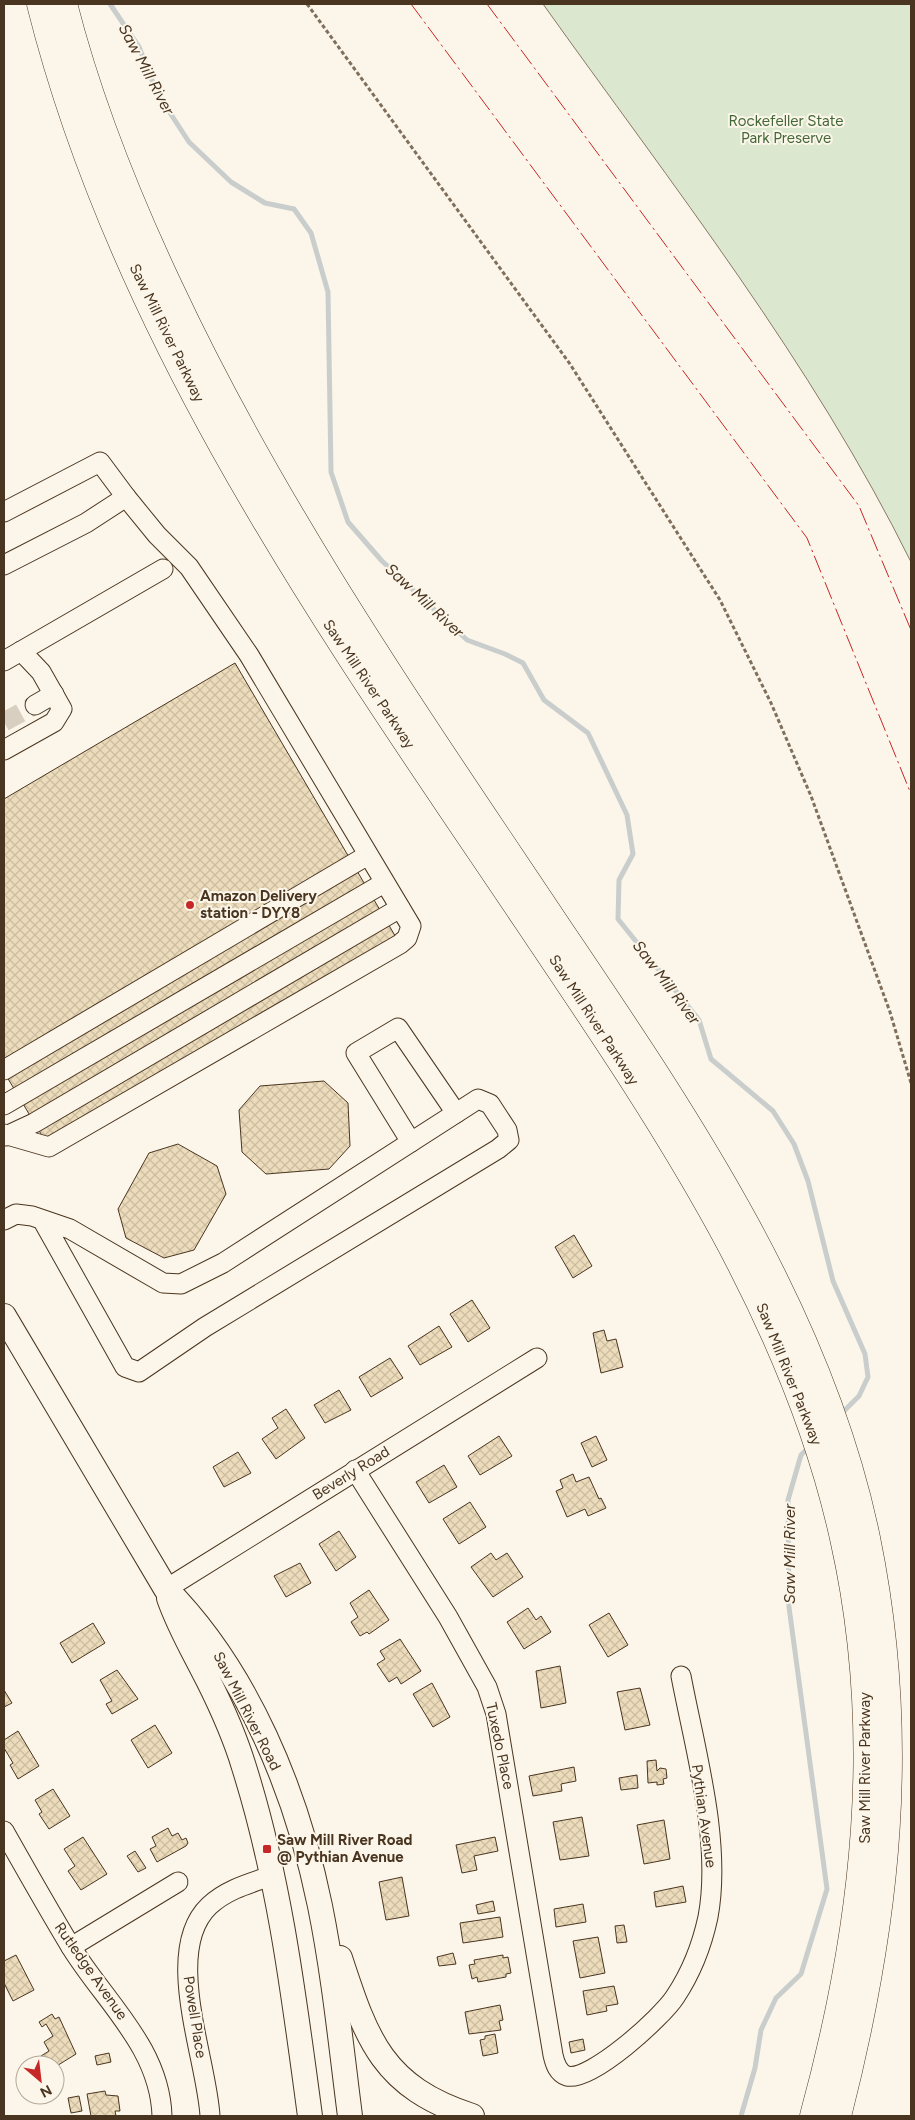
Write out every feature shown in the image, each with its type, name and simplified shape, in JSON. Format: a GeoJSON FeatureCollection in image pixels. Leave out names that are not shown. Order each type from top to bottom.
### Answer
{"type":"FeatureCollection","features":[{"type":"Feature","properties":{"kind":"highway","name":"Saw Mill River Parkway"},"geometry":{"type":"LineString","coordinates":[[41,4],[68,98],[109,207],[164,329],[221,441],[283,549],[348,653],[591,1014],[670,1137],[749,1279],[788,1363],[819,1413]]}},
{"type":"Feature","properties":{"kind":"highway","name":"Saw Mill River Parkway"},"geometry":{"type":"LineString","coordinates":[[63,4],[88,91],[132,207],[184,320],[240,430],[301,538],[362,636],[609,1004],[702,1148],[770,1272],[808,1355],[819,1413],[836,1463],[865,1534],[881,1626],[887,1689],[889,1783],[885,1852],[876,1937],[865,1999],[837,2116]]}},
{"type":"Feature","properties":{"kind":"highway","name":"Saw Mill River Parkway"},"geometry":{"type":"LineString","coordinates":[[814,2116],[838,2023],[854,1938],[864,1854],[868,1786],[867,1724],[860,1630],[846,1546],[836,1463]]}},
{"type":"Feature","properties":{"kind":"main road","name":"Saw Mill River Road"},"geometry":{"type":"LineString","coordinates":[[4,1316],[166,1589],[178,1623],[208,1680],[233,1737],[247,1775],[274,1875],[301,2049]]}},
{"type":"Feature","properties":{"kind":"main road","name":"Saw Mill River Road"},"geometry":{"type":"LineString","coordinates":[[166,1589],[204,1631],[244,1697],[283,1783],[312,1874]]}},
{"type":"Feature","properties":{"kind":"main road"},"geometry":{"type":"LineString","coordinates":[[312,1874],[325,1935],[350,2116]]}},
{"type":"Feature","properties":{"kind":"main road"},"geometry":{"type":"LineString","coordinates":[[312,1874],[358,2012],[380,2055],[396,2074],[417,2091],[445,2106],[472,2116]]}},
{"type":"Feature","properties":{"kind":"main road"},"geometry":{"type":"LineString","coordinates":[[298,2116],[301,2049]]}},
{"type":"Feature","properties":{"kind":"main road"},"geometry":{"type":"LineString","coordinates":[[301,2049],[310,2116]]}},
{"type":"Feature","properties":{"kind":"street"},"geometry":{"type":"LineString","coordinates":[[4,512],[100,462],[157,535],[189,567],[249,655],[411,926],[407,938],[400,944],[49,1147],[5,1135]]}},
{"type":"Feature","properties":{"kind":"street"},"geometry":{"type":"LineString","coordinates":[[4,565],[86,523],[126,497]]}},
{"type":"Feature","properties":{"kind":"street"},"geometry":{"type":"LineString","coordinates":[[4,661],[163,570]]}},
{"type":"Feature","properties":{"kind":"street"},"geometry":{"type":"LineString","coordinates":[[4,750],[54,722],[62,709],[41,672],[20,652]]}},
{"type":"Feature","properties":{"kind":"street"},"geometry":{"type":"LineString","coordinates":[[35,705],[54,694]]}},
{"type":"Feature","properties":{"kind":"street"},"geometry":{"type":"LineString","coordinates":[[4,1070],[368,855]]}},
{"type":"Feature","properties":{"kind":"street"},"geometry":{"type":"LineString","coordinates":[[4,1105],[384,883]]}},
{"type":"Feature","properties":{"kind":"street"},"geometry":{"type":"LineString","coordinates":[[5,1135],[34,1123],[400,908]]}},
{"type":"Feature","properties":{"kind":"street"},"geometry":{"type":"LineString","coordinates":[[411,1142],[356,1053],[398,1028],[456,1113]]}},
{"type":"Feature","properties":{"kind":"street"},"geometry":{"type":"LineString","coordinates":[[4,1220],[16,1214],[32,1216],[70,1230],[163,1283],[181,1284],[223,1263],[478,1099],[490,1104],[507,1130],[510,1140],[498,1150],[205,1327],[139,1372],[125,1366],[43,1221]]}},
{"type":"Feature","properties":{"kind":"street","name":"Beverly Road"},"geometry":{"type":"LineString","coordinates":[[166,1589],[537,1358]]}},
{"type":"Feature","properties":{"kind":"street","name":"Tuxedo Place"},"geometry":{"type":"LineString","coordinates":[[355,1470],[448,1617],[487,1687],[496,1714],[545,1996]]}},
{"type":"Feature","properties":{"kind":"street","name":"Pythian Avenue"},"geometry":{"type":"LineString","coordinates":[[545,1996],[555,2064],[563,2074],[576,2077],[614,2054],[649,2027],[675,1997],[693,1962],[708,1918],[712,1860],[706,1810],[681,1676]]}},
{"type":"Feature","properties":{"kind":"street","name":"Rutledge Avenue"},"geometry":{"type":"LineString","coordinates":[[4,1831],[71,1946],[95,1982],[122,2016],[144,2051],[158,2086],[162,2116]]}},
{"type":"Feature","properties":{"kind":"street","name":"Powell Place"},"geometry":{"type":"LineString","coordinates":[[210,2116],[188,1981],[187,1957],[190,1942],[202,1914],[216,1900],[231,1890],[274,1875]]}},
{"type":"Feature","properties":{"kind":"street"},"geometry":{"type":"LineString","coordinates":[[71,1946],[178,1882]]}},
{"type":"Feature","properties":{"kind":"path"},"geometry":{"type":"LineString","coordinates":[[307,4],[570,364],[720,600],[771,703],[811,796],[883,994],[911,1083]]}},
{"type":"Feature","properties":{"kind":"green space","name":"Rockefeller State Park Preserve"},"geometry":{"type":"Polygon","coordinates":[[[543,4],[911,4],[911,562],[872,488],[830,416],[785,345],[690,207],[543,4]]]}},
{"type":"Feature","properties":{"kind":"building","name":"Amazon Delivery station - DYY8"},"geometry":{"type":"Polygon","coordinates":[[[235,663],[404,951],[53,1154],[4,1072],[4,799],[235,663]]]}},
{"type":"Feature","properties":{"kind":"building"},"geometry":{"type":"Polygon","coordinates":[[[324,1081],[348,1103],[350,1146],[329,1169],[266,1174],[242,1152],[239,1110],[260,1086],[324,1081]]]}},
{"type":"Feature","properties":{"kind":"building"},"geometry":{"type":"Polygon","coordinates":[[[178,1144],[217,1166],[226,1194],[194,1250],[164,1258],[126,1238],[118,1209],[149,1153],[178,1144]]]}},
{"type":"Feature","properties":{"kind":"building"},"geometry":{"type":"Polygon","coordinates":[[[574,1235],[592,1266],[573,1278],[555,1247],[574,1235]]]}},
{"type":"Feature","properties":{"kind":"building"},"geometry":{"type":"Polygon","coordinates":[[[472,1300],[490,1328],[468,1342],[450,1314],[472,1300]]]}},
{"type":"Feature","properties":{"kind":"building"},"geometry":{"type":"Polygon","coordinates":[[[439,1326],[452,1347],[420,1365],[408,1346],[439,1326]]]}},
{"type":"Feature","properties":{"kind":"building"},"geometry":{"type":"Polygon","coordinates":[[[604,1330],[607,1341],[616,1339],[623,1367],[601,1373],[593,1333],[604,1330]]]}},
{"type":"Feature","properties":{"kind":"building"},"geometry":{"type":"Polygon","coordinates":[[[390,1358],[403,1378],[371,1397],[359,1377],[390,1358]]]}},
{"type":"Feature","properties":{"kind":"building"},"geometry":{"type":"Polygon","coordinates":[[[339,1390],[351,1410],[325,1423],[314,1405],[339,1390]]]}},
{"type":"Feature","properties":{"kind":"building"},"geometry":{"type":"Polygon","coordinates":[[[286,1409],[305,1438],[276,1459],[262,1439],[278,1428],[272,1418],[286,1409]]]}},
{"type":"Feature","properties":{"kind":"building"},"geometry":{"type":"Polygon","coordinates":[[[499,1436],[512,1456],[480,1475],[468,1456],[499,1436]]]}},
{"type":"Feature","properties":{"kind":"building"},"geometry":{"type":"Polygon","coordinates":[[[596,1436],[607,1460],[592,1467],[581,1443],[596,1436]]]}},
{"type":"Feature","properties":{"kind":"building"},"geometry":{"type":"Polygon","coordinates":[[[238,1452],[251,1473],[224,1487],[213,1467],[238,1452]]]}},
{"type":"Feature","properties":{"kind":"building"},"geometry":{"type":"Polygon","coordinates":[[[444,1465],[457,1487],[429,1503],[416,1482],[444,1465]]]}},
{"type":"Feature","properties":{"kind":"building"},"geometry":{"type":"Polygon","coordinates":[[[573,1474],[576,1482],[589,1477],[599,1499],[601,1498],[606,1508],[588,1516],[585,1509],[567,1517],[556,1491],[563,1488],[560,1480],[573,1474]]]}},
{"type":"Feature","properties":{"kind":"building"},"geometry":{"type":"Polygon","coordinates":[[[470,1502],[486,1527],[459,1544],[443,1519],[470,1502]]]}},
{"type":"Feature","properties":{"kind":"building"},"geometry":{"type":"Polygon","coordinates":[[[339,1531],[356,1557],[336,1571],[319,1544],[339,1531]]]}},
{"type":"Feature","properties":{"kind":"building"},"geometry":{"type":"Polygon","coordinates":[[[491,1553],[496,1560],[507,1553],[523,1577],[493,1597],[471,1567],[491,1553]]]}},
{"type":"Feature","properties":{"kind":"building"},"geometry":{"type":"Polygon","coordinates":[[[300,1563],[311,1583],[286,1597],[274,1576],[300,1563]]]}},
{"type":"Feature","properties":{"kind":"building"},"geometry":{"type":"Polygon","coordinates":[[[369,1590],[389,1620],[369,1634],[367,1632],[360,1636],[351,1622],[358,1617],[350,1603],[369,1590]]]}},
{"type":"Feature","properties":{"kind":"building"},"geometry":{"type":"Polygon","coordinates":[[[528,1608],[536,1620],[541,1616],[551,1632],[524,1649],[507,1622],[528,1608]]]}},
{"type":"Feature","properties":{"kind":"building"},"geometry":{"type":"Polygon","coordinates":[[[609,1613],[628,1645],[608,1657],[589,1625],[609,1613]]]}},
{"type":"Feature","properties":{"kind":"building"},"geometry":{"type":"Polygon","coordinates":[[[93,1623],[105,1643],[72,1663],[60,1643],[93,1623]]]}},
{"type":"Feature","properties":{"kind":"building"},"geometry":{"type":"Polygon","coordinates":[[[400,1639],[421,1671],[401,1684],[397,1677],[389,1682],[377,1664],[385,1659],[380,1651],[400,1639]]]}},
{"type":"Feature","properties":{"kind":"building"},"geometry":{"type":"Polygon","coordinates":[[[560,1666],[566,1703],[541,1708],[536,1671],[560,1666]]]}},
{"type":"Feature","properties":{"kind":"building"},"geometry":{"type":"Polygon","coordinates":[[[117,1670],[138,1699],[112,1714],[106,1704],[112,1701],[100,1680],[117,1670]]]}},
{"type":"Feature","properties":{"kind":"building"},"geometry":{"type":"Polygon","coordinates":[[[432,1683],[450,1717],[433,1727],[413,1694],[432,1683]]]}},
{"type":"Feature","properties":{"kind":"building"},"geometry":{"type":"Polygon","coordinates":[[[640,1688],[650,1725],[625,1730],[617,1692],[640,1688]]]}},
{"type":"Feature","properties":{"kind":"building"},"geometry":{"type":"Polygon","coordinates":[[[4,1690],[12,1703],[4,1707],[4,1690]]]}},
{"type":"Feature","properties":{"kind":"building"},"geometry":{"type":"Polygon","coordinates":[[[155,1725],[172,1753],[148,1768],[131,1740],[155,1725]]]}},
{"type":"Feature","properties":{"kind":"building"},"geometry":{"type":"Polygon","coordinates":[[[18,1731],[39,1766],[18,1779],[10,1765],[13,1763],[4,1748],[4,1740],[18,1731]]]}},
{"type":"Feature","properties":{"kind":"building"},"geometry":{"type":"Polygon","coordinates":[[[656,1760],[657,1771],[660,1768],[666,1769],[667,1778],[663,1779],[664,1784],[657,1785],[657,1782],[648,1783],[647,1761],[656,1760]]]}},
{"type":"Feature","properties":{"kind":"building"},"geometry":{"type":"Polygon","coordinates":[[[574,1767],[576,1781],[561,1784],[562,1791],[533,1796],[529,1776],[574,1767]]]}},
{"type":"Feature","properties":{"kind":"building"},"geometry":{"type":"Polygon","coordinates":[[[637,1775],[638,1788],[621,1790],[619,1778],[637,1775]]]}},
{"type":"Feature","properties":{"kind":"building"},"geometry":{"type":"Polygon","coordinates":[[[53,1789],[70,1816],[49,1829],[39,1814],[42,1812],[35,1800],[53,1789]]]}},
{"type":"Feature","properties":{"kind":"building"},"geometry":{"type":"Polygon","coordinates":[[[582,1817],[589,1856],[560,1860],[553,1822],[582,1817]]]}},
{"type":"Feature","properties":{"kind":"building"},"geometry":{"type":"Polygon","coordinates":[[[664,1820],[670,1859],[644,1864],[637,1825],[664,1820]]]}},
{"type":"Feature","properties":{"kind":"building"},"geometry":{"type":"Polygon","coordinates":[[[168,1828],[172,1836],[178,1833],[182,1840],[186,1838],[188,1843],[186,1846],[157,1862],[150,1849],[156,1846],[152,1837],[168,1828]]]}},
{"type":"Feature","properties":{"kind":"building"},"geometry":{"type":"Polygon","coordinates":[[[83,1837],[107,1874],[81,1890],[68,1871],[75,1866],[64,1849],[83,1837]]]}},
{"type":"Feature","properties":{"kind":"building"},"geometry":{"type":"Polygon","coordinates":[[[495,1837],[498,1851],[474,1856],[477,1870],[462,1873],[456,1845],[495,1837]]]}},
{"type":"Feature","properties":{"kind":"building"},"geometry":{"type":"Polygon","coordinates":[[[135,1851],[146,1868],[138,1872],[127,1856],[135,1851]]]}},
{"type":"Feature","properties":{"kind":"building"},"geometry":{"type":"Polygon","coordinates":[[[402,1877],[409,1916],[386,1920],[379,1882],[402,1877]]]}},
{"type":"Feature","properties":{"kind":"building"},"geometry":{"type":"Polygon","coordinates":[[[683,1886],[686,1902],[656,1907],[654,1892],[683,1886]]]}},
{"type":"Feature","properties":{"kind":"building"},"geometry":{"type":"Polygon","coordinates":[[[493,1901],[495,1911],[478,1914],[476,1905],[493,1901]]]}},
{"type":"Feature","properties":{"kind":"building"},"geometry":{"type":"Polygon","coordinates":[[[583,1904],[586,1922],[556,1927],[554,1909],[583,1904]]]}},
{"type":"Feature","properties":{"kind":"building"},"geometry":{"type":"Polygon","coordinates":[[[500,1917],[503,1937],[463,1943],[460,1923],[500,1917]]]}},
{"type":"Feature","properties":{"kind":"building"},"geometry":{"type":"Polygon","coordinates":[[[624,1925],[627,1942],[617,1943],[615,1926],[624,1925]]]}},
{"type":"Feature","properties":{"kind":"building"},"geometry":{"type":"Polygon","coordinates":[[[598,1937],[605,1973],[580,1978],[573,1941],[598,1937]]]}},
{"type":"Feature","properties":{"kind":"building"},"geometry":{"type":"Polygon","coordinates":[[[453,1953],[456,1964],[439,1966],[437,1957],[453,1953]]]}},
{"type":"Feature","properties":{"kind":"building"},"geometry":{"type":"Polygon","coordinates":[[[16,1955],[34,1990],[13,2001],[4,1983],[4,1961],[16,1955]]]}},
{"type":"Feature","properties":{"kind":"building"},"geometry":{"type":"Polygon","coordinates":[[[503,1955],[503,1958],[508,1957],[511,1973],[506,1974],[506,1977],[478,1982],[477,1977],[472,1979],[469,1965],[475,1964],[474,1960],[503,1955]]]}},
{"type":"Feature","properties":{"kind":"building"},"geometry":{"type":"Polygon","coordinates":[[[614,1986],[618,2004],[606,2006],[607,2011],[587,2015],[583,1991],[614,1986]]]}},
{"type":"Feature","properties":{"kind":"building"},"geometry":{"type":"Polygon","coordinates":[[[500,2005],[503,2020],[499,2021],[501,2030],[469,2034],[465,2012],[500,2005]]]}},
{"type":"Feature","properties":{"kind":"building"},"geometry":{"type":"Polygon","coordinates":[[[52,2014],[55,2019],[59,2017],[76,2054],[65,2061],[65,2055],[43,2055],[49,2051],[44,2042],[53,2036],[46,2024],[42,2027],[39,2022],[52,2014]]]}},
{"type":"Feature","properties":{"kind":"building"},"geometry":{"type":"Polygon","coordinates":[[[495,2034],[498,2053],[483,2056],[480,2040],[485,2039],[485,2036],[495,2034]]]}},
{"type":"Feature","properties":{"kind":"building"},"geometry":{"type":"Polygon","coordinates":[[[583,2039],[585,2050],[571,2053],[569,2042],[583,2039]]]}},
{"type":"Feature","properties":{"kind":"building"},"geometry":{"type":"Polygon","coordinates":[[[109,2053],[111,2062],[97,2065],[95,2056],[109,2053]]]}},
{"type":"Feature","properties":{"kind":"building"},"geometry":{"type":"Polygon","coordinates":[[[105,2091],[106,2095],[118,2096],[120,2111],[115,2111],[116,2116],[91,2116],[87,2094],[105,2091]]]}},
{"type":"Feature","properties":{"kind":"building"},"geometry":{"type":"Polygon","coordinates":[[[79,2096],[82,2111],[71,2113],[68,2098],[79,2096]]]}},
{"type":"Feature","properties":{"kind":"waterway","name":"Saw Mill River"},"geometry":{"type":"LineString","coordinates":[[110,4],[139,47],[157,93],[189,142],[231,182],[265,203],[294,209],[311,233],[328,292],[331,472],[348,522],[382,561],[467,640],[523,663],[544,700],[588,733],[627,815],[633,854],[619,880],[618,919],[699,1020],[711,1059],[773,1111],[794,1144],[808,1181],[833,1281],[865,1354],[868,1377],[859,1396],[839,1416]]}},
{"type":"Feature","properties":{"kind":"waterway","name":"Saw Mill River"},"geometry":{"type":"LineString","coordinates":[[741,2116],[755,2068],[761,2030],[776,1998],[801,1974],[827,1889],[789,1607],[788,1500],[801,1455],[809,1447]]}},
{"type":"Feature","properties":{"kind":"tunnel"},"geometry":{"type":"LineString","coordinates":[[4,722],[35,705]]}},
{"type":"Feature","properties":{"kind":"power"},"geometry":{"type":"LineString","coordinates":[[411,4],[807,538],[911,794]]}},
{"type":"Feature","properties":{"kind":"power"},"geometry":{"type":"LineString","coordinates":[[487,4],[859,506],[911,630]]}},
{"type":"Feature","properties":{"kind":"place","name":"Amazon Delivery station - DYY8"},"geometry":{"type":"Point","coordinates":[190,905]}},
{"type":"Feature","properties":{"kind":"place","name":"Saw Mill River Road @ Pythian Avenue"},"geometry":{"type":"Point","coordinates":[267,1849]}}]}
